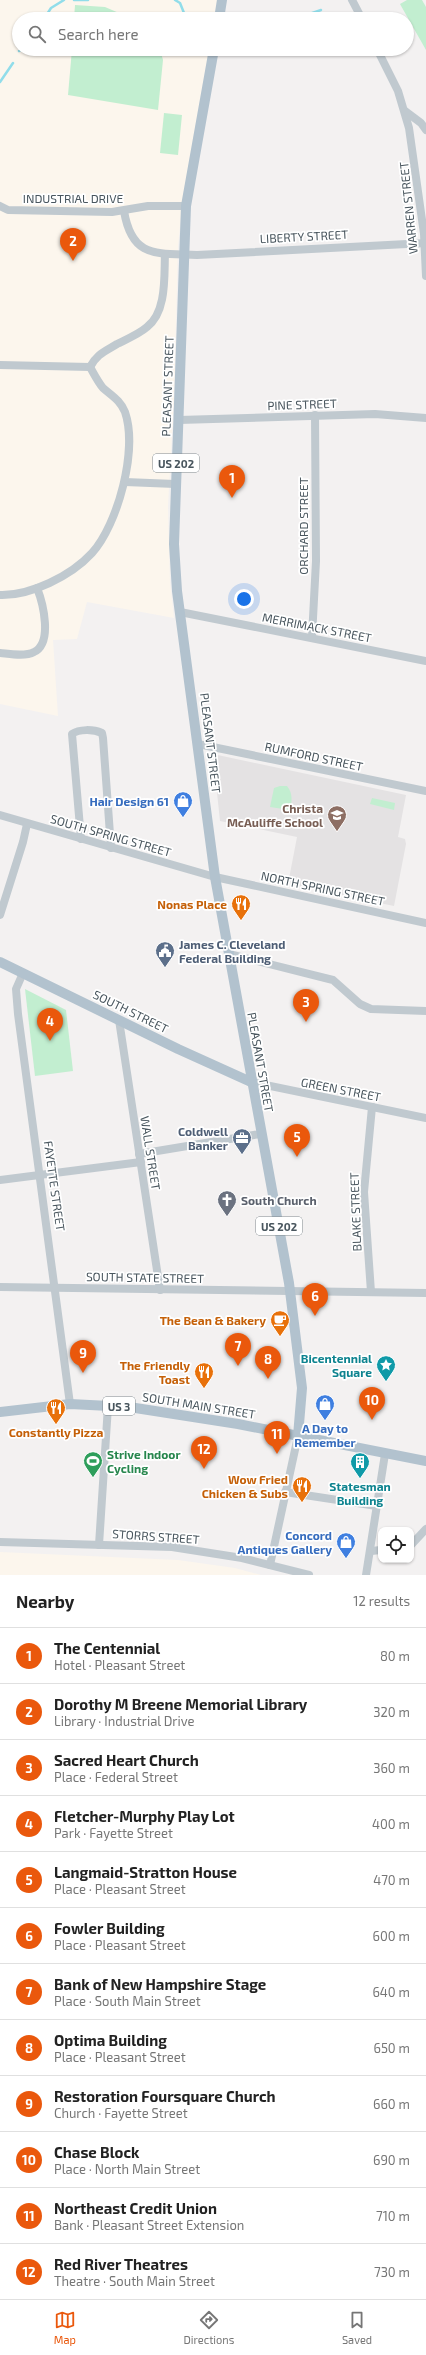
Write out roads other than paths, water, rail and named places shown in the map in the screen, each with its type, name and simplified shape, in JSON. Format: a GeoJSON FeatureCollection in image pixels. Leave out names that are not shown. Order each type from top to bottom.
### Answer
{"type":"FeatureCollection","features":[{"type":"Feature","properties":{"kind":"main road"},"geometry":{"type":"LineString","coordinates":[[220,12],[222,0]]}},
{"type":"Feature","properties":{"kind":"main road","name":"PLEASANT STREET"},"geometry":{"type":"LineString","coordinates":[[213,56],[186,206],[174,544],[180,612],[215,877],[260,1134],[277,1209],[289,1292],[302,1388],[298,1436]]}},
{"type":"Feature","properties":{"kind":"main road","name":"SOUTH STREET"},"geometry":{"type":"LineString","coordinates":[[0,962],[251,1082]]}},
{"type":"Feature","properties":{"kind":"main road","name":"SOUTH MAIN STREET"},"geometry":{"type":"LineString","coordinates":[[0,1412],[70,1404],[108,1406],[156,1410],[298,1436]]}},
{"type":"Feature","properties":{"kind":"main road","name":"US 3"},"geometry":{"type":"LineString","coordinates":[[298,1436],[426,1461]]}},
{"type":"Feature","properties":{"kind":"street"},"geometry":{"type":"LineString","coordinates":[[352,0],[358,12]]}},
{"type":"Feature","properties":{"kind":"street","name":"WARREN STREET"},"geometry":{"type":"LineString","coordinates":[[380,56],[405,111],[415,162],[425,243],[426,276]]}},
{"type":"Feature","properties":{"kind":"street"},"geometry":{"type":"LineString","coordinates":[[405,111],[421,123],[426,130]]}},
{"type":"Feature","properties":{"kind":"street","name":"INDUSTRIAL DRIVE"},"geometry":{"type":"LineString","coordinates":[[0,206],[8,210],[124,211],[148,206],[186,206]]}},
{"type":"Feature","properties":{"kind":"street","name":"LIBERTY STREET"},"geometry":{"type":"LineString","coordinates":[[124,211],[130,237],[144,249],[165,254],[425,243]]}},
{"type":"Feature","properties":{"kind":"street"},"geometry":{"type":"LineString","coordinates":[[90,367],[96,356],[147,327],[154,319],[159,310],[164,281],[165,254]]}},
{"type":"Feature","properties":{"kind":"street"},"geometry":{"type":"LineString","coordinates":[[0,365],[90,367]]}},
{"type":"Feature","properties":{"kind":"street"},"geometry":{"type":"LineString","coordinates":[[0,594],[22,594],[69,572],[93,552],[109,525],[125,482],[129,447],[125,412],[119,402],[102,387],[90,367]]}},
{"type":"Feature","properties":{"kind":"street","name":"PINE STREET"},"geometry":{"type":"LineString","coordinates":[[179,420],[375,414],[426,418]]}},
{"type":"Feature","properties":{"kind":"street","name":"ORCHARD STREET"},"geometry":{"type":"LineString","coordinates":[[312,637],[316,561],[315,415]]}},
{"type":"Feature","properties":{"kind":"street"},"geometry":{"type":"LineString","coordinates":[[125,482],[175,484]]}},
{"type":"Feature","properties":{"kind":"street"},"geometry":{"type":"LineString","coordinates":[[0,653],[33,653],[41,648],[44,639],[44,620],[42,602],[37,588]]}},
{"type":"Feature","properties":{"kind":"street","name":"MERRIMACK STREET"},"geometry":{"type":"LineString","coordinates":[[180,612],[312,637],[426,661]]}},
{"type":"Feature","properties":{"kind":"street"},"geometry":{"type":"LineString","coordinates":[[81,839],[72,734],[86,730],[102,733],[111,848]]}},
{"type":"Feature","properties":{"kind":"street","name":"RUMFORD STREET"},"geometry":{"type":"LineString","coordinates":[[198,744],[426,791]]}},
{"type":"Feature","properties":{"kind":"street","name":"SOUTH SPRING STREET"},"geometry":{"type":"LineString","coordinates":[[0,815],[215,877]]}},
{"type":"Feature","properties":{"kind":"street"},"geometry":{"type":"LineString","coordinates":[[0,916],[23,842],[27,824]]}},
{"type":"Feature","properties":{"kind":"street","name":"NORTH SPRING STREET"},"geometry":{"type":"LineString","coordinates":[[215,877],[426,922]]}},
{"type":"Feature","properties":{"kind":"street"},"geometry":{"type":"LineString","coordinates":[[229,954],[333,980],[360,1004],[370,1009],[426,1011]]}},
{"type":"Feature","properties":{"kind":"street","name":"FAYETTE STREET"},"geometry":{"type":"LineString","coordinates":[[23,973],[16,989],[70,1404]]}},
{"type":"Feature","properties":{"kind":"street","name":"WALL STREET"},"geometry":{"type":"LineString","coordinates":[[119,1020],[160,1290]]}},
{"type":"Feature","properties":{"kind":"street","name":"GREEN STREET"},"geometry":{"type":"LineString","coordinates":[[251,1082],[426,1118]]}},
{"type":"Feature","properties":{"kind":"street","name":"BLAKE STREET"},"geometry":{"type":"LineString","coordinates":[[371,1292],[364,1192],[372,1107]]}},
{"type":"Feature","properties":{"kind":"street"},"geometry":{"type":"LineString","coordinates":[[0,1180],[41,1175],[140,1158],[260,1134]]}},
{"type":"Feature","properties":{"kind":"street","name":"SOUTH STATE STREET"},"geometry":{"type":"LineString","coordinates":[[0,1287],[289,1292],[426,1292]]}},
{"type":"Feature","properties":{"kind":"street"},"geometry":{"type":"LineString","coordinates":[[99,1545],[108,1406]]}},
{"type":"Feature","properties":{"kind":"street"},"geometry":{"type":"LineString","coordinates":[[270,1565],[298,1436]]}},
{"type":"Feature","properties":{"kind":"street"},"geometry":{"type":"LineString","coordinates":[[366,1575],[385,1454]]}},
{"type":"Feature","properties":{"kind":"street"},"geometry":{"type":"LineString","coordinates":[[285,1492],[376,1506]]}},
{"type":"Feature","properties":{"kind":"street"},"geometry":{"type":"LineString","coordinates":[[414,1542],[426,1529]]}},
{"type":"Feature","properties":{"kind":"street","name":"STORRS STREET"},"geometry":{"type":"LineString","coordinates":[[0,1542],[172,1547],[218,1553],[309,1575]]}},
{"type":"Feature","properties":{"kind":"street"},"geometry":{"type":"LineString","coordinates":[[371,1550],[378,1550]]}},
{"type":"Feature","properties":{"kind":"waterway"},"geometry":{"type":"LineString","coordinates":[[48,12],[51,8],[64,0]]}},
{"type":"Feature","properties":{"kind":"waterway"},"geometry":{"type":"LineString","coordinates":[[74,0],[88,0]]}},
{"type":"Feature","properties":{"kind":"waterway"},"geometry":{"type":"LineString","coordinates":[[175,0],[180,3],[184,12]]}},
{"type":"Feature","properties":{"kind":"waterway"},"geometry":{"type":"LineString","coordinates":[[315,12],[321,10]]}},
{"type":"Feature","properties":{"kind":"waterway"},"geometry":{"type":"LineString","coordinates":[[0,82],[13,63]]}},
{"type":"Feature","properties":{"kind":"place","name":"Dorothy M Breene Memorial Library"},"geometry":{"type":"Point","coordinates":[73,261]}},
{"type":"Feature","properties":{"kind":"place","name":"The Centennial"},"geometry":{"type":"Point","coordinates":[232,498]}},
{"type":"Feature","properties":{"kind":"place","name":"Hair Design 61"},"geometry":{"type":"Point","coordinates":[183,818]}},
{"type":"Feature","properties":{"kind":"place","name":"Christa McAuliffe School"},"geometry":{"type":"Point","coordinates":[337,832]}},
{"type":"Feature","properties":{"kind":"place","name":"Nonas Place"},"geometry":{"type":"Point","coordinates":[241,921]}},
{"type":"Feature","properties":{"kind":"place","name":"James C. Cleveland Federal Building"},"geometry":{"type":"Point","coordinates":[165,968]}},
{"type":"Feature","properties":{"kind":"place","name":"Sacred Heart Church"},"geometry":{"type":"Point","coordinates":[306,1022]}},
{"type":"Feature","properties":{"kind":"place","name":"Fletcher-Murphy Play Lot"},"geometry":{"type":"Point","coordinates":[50,1041]}},
{"type":"Feature","properties":{"kind":"place","name":"Coldwell Banker"},"geometry":{"type":"Point","coordinates":[242,1155]}},
{"type":"Feature","properties":{"kind":"place","name":"Langmaid-Stratton House"},"geometry":{"type":"Point","coordinates":[297,1157]}},
{"type":"Feature","properties":{"kind":"place","name":"South Church"},"geometry":{"type":"Point","coordinates":[227,1217]}},
{"type":"Feature","properties":{"kind":"place","name":"Fowler Building"},"geometry":{"type":"Point","coordinates":[315,1316]}},
{"type":"Feature","properties":{"kind":"place","name":"The Bean & Bakery"},"geometry":{"type":"Point","coordinates":[280,1337]}},
{"type":"Feature","properties":{"kind":"place","name":"Bank of New Hampshire Stage"},"geometry":{"type":"Point","coordinates":[238,1366]}},
{"type":"Feature","properties":{"kind":"place","name":"Restoration Foursquare Church"},"geometry":{"type":"Point","coordinates":[83,1373]}},
{"type":"Feature","properties":{"kind":"place","name":"Optima Building"},"geometry":{"type":"Point","coordinates":[268,1379]}},
{"type":"Feature","properties":{"kind":"place","name":"Bicentennial Square"},"geometry":{"type":"Point","coordinates":[386,1382]}},
{"type":"Feature","properties":{"kind":"place","name":"The Friendly Toast"},"geometry":{"type":"Point","coordinates":[204,1389]}},
{"type":"Feature","properties":{"kind":"place","name":"Chase Block"},"geometry":{"type":"Point","coordinates":[372,1420]}},
{"type":"Feature","properties":{"kind":"place","name":"A Day to Remember"},"geometry":{"type":"Point","coordinates":[325,1421]}},
{"type":"Feature","properties":{"kind":"place","name":"Constantly Pizza"},"geometry":{"type":"Point","coordinates":[56,1425]}},
{"type":"Feature","properties":{"kind":"place","name":"Northeast Credit Union"},"geometry":{"type":"Point","coordinates":[277,1454]}},
{"type":"Feature","properties":{"kind":"place","name":"Red River Theatres"},"geometry":{"type":"Point","coordinates":[204,1469]}},
{"type":"Feature","properties":{"kind":"place","name":"Strive Indoor Cycling"},"geometry":{"type":"Point","coordinates":[93,1478]}},
{"type":"Feature","properties":{"kind":"place","name":"Statesman Building"},"geometry":{"type":"Point","coordinates":[360,1479]}},
{"type":"Feature","properties":{"kind":"place","name":"Wow Fried Chicken & Subs"},"geometry":{"type":"Point","coordinates":[302,1503]}},
{"type":"Feature","properties":{"kind":"place","name":"Concord Antiques Gallery"},"geometry":{"type":"Point","coordinates":[346,1559]}}]}
